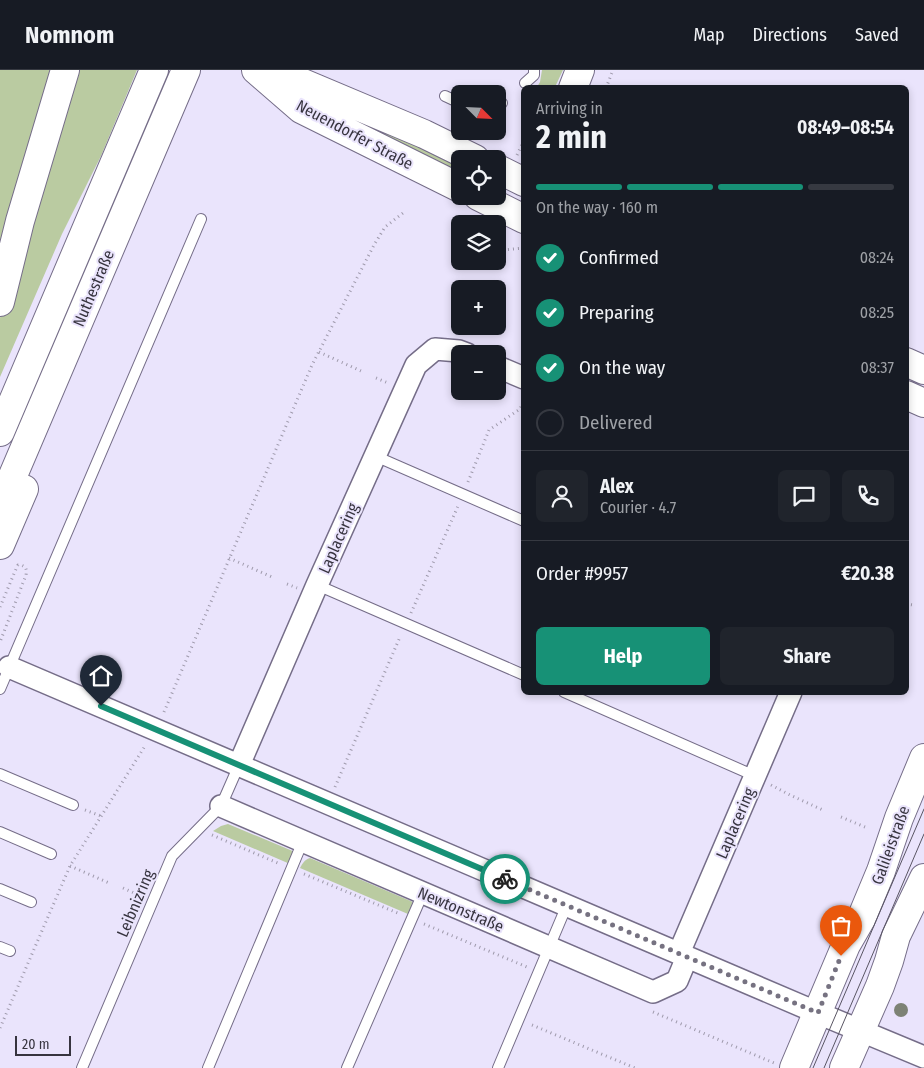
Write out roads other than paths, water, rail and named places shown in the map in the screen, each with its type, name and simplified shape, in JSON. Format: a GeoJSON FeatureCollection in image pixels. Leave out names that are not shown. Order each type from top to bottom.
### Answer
{"type":"FeatureCollection","features":[{"type":"Feature","properties":{"kind":"main road"},"geometry":{"type":"LineString","coordinates":[[0,302],[20,221],[65,70]]}},
{"type":"Feature","properties":{"kind":"main road","name":"Nuthestraße"},"geometry":{"type":"LineString","coordinates":[[0,506],[186,70]]}},
{"type":"Feature","properties":{"kind":"main road","name":"Neuendorfer Straße"},"geometry":{"type":"LineString","coordinates":[[256,70],[301,109],[451,184]]}},
{"type":"Feature","properties":{"kind":"main road","name":"Neuendorfer Straße"},"geometry":{"type":"LineString","coordinates":[[272,70],[424,134],[457,150]]}},
{"type":"Feature","properties":{"kind":"main road"},"geometry":{"type":"LineString","coordinates":[[574,85],[580,70]]}},
{"type":"Feature","properties":{"kind":"main road","name":"Nuthestraße"},"geometry":{"type":"LineString","coordinates":[[0,432],[149,81]]}},
{"type":"Feature","properties":{"kind":"main road"},"geometry":{"type":"LineString","coordinates":[[507,162],[521,178]]}},
{"type":"Feature","properties":{"kind":"main road"},"geometry":{"type":"LineString","coordinates":[[504,205],[521,211]]}},
{"type":"Feature","properties":{"kind":"main road"},"geometry":{"type":"LineString","coordinates":[[909,363],[924,370]]}},
{"type":"Feature","properties":{"kind":"main road"},"geometry":{"type":"LineString","coordinates":[[909,396],[924,403]]}},
{"type":"Feature","properties":{"kind":"main road"},"geometry":{"type":"LineString","coordinates":[[0,544],[32,469],[30,437]]}},
{"type":"Feature","properties":{"kind":"main road","name":"Galileistraße"},"geometry":{"type":"LineString","coordinates":[[785,1066],[818,1013],[846,945],[861,919],[924,758]]}},
{"type":"Feature","properties":{"kind":"main road"},"geometry":{"type":"LineString","coordinates":[[844,1068],[889,961],[896,936],[924,878]]}},
{"type":"Feature","properties":{"kind":"street","name":"Laplacering"},"geometry":{"type":"LineString","coordinates":[[239,765],[317,585],[416,365],[435,349],[451,350]]}},
{"type":"Feature","properties":{"kind":"street"},"geometry":{"type":"LineString","coordinates":[[506,370],[521,377]]}},
{"type":"Feature","properties":{"kind":"street"},"geometry":{"type":"LineString","coordinates":[[9,667],[924,1057]]}},
{"type":"Feature","properties":{"kind":"street","name":"Laplacering"},"geometry":{"type":"LineString","coordinates":[[683,955],[790,695]]}},
{"type":"Feature","properties":{"kind":"street","name":"Newtonstraße"},"geometry":{"type":"LineString","coordinates":[[221,806],[653,992],[677,982],[683,955]]}},
{"type":"Feature","properties":{"kind":"lane"},"geometry":{"type":"LineString","coordinates":[[526,83],[534,75],[534,70]]}},
{"type":"Feature","properties":{"kind":"lane"},"geometry":{"type":"LineString","coordinates":[[445,96],[451,99]]}},
{"type":"Feature","properties":{"kind":"lane"},"geometry":{"type":"LineString","coordinates":[[0,689],[201,219]]}},
{"type":"Feature","properties":{"kind":"lane"},"geometry":{"type":"LineString","coordinates":[[0,270],[20,221]]}},
{"type":"Feature","properties":{"kind":"lane"},"geometry":{"type":"LineString","coordinates":[[375,456],[521,520]]}},
{"type":"Feature","properties":{"kind":"lane"},"geometry":{"type":"LineString","coordinates":[[317,585],[521,674]]}},
{"type":"Feature","properties":{"kind":"lane"},"geometry":{"type":"LineString","coordinates":[[571,695],[755,776]]}},
{"type":"Feature","properties":{"kind":"lane","name":"Leibnizring"},"geometry":{"type":"LineString","coordinates":[[82,1068],[172,856],[221,806],[239,765]]}},
{"type":"Feature","properties":{"kind":"lane"},"geometry":{"type":"LineString","coordinates":[[0,774],[73,805]]}},
{"type":"Feature","properties":{"kind":"lane"},"geometry":{"type":"LineString","coordinates":[[0,832],[51,854]]}},
{"type":"Feature","properties":{"kind":"lane"},"geometry":{"type":"LineString","coordinates":[[208,1068],[304,841]]}},
{"type":"Feature","properties":{"kind":"lane"},"geometry":{"type":"LineString","coordinates":[[0,889],[31,902]]}},
{"type":"Feature","properties":{"kind":"lane"},"geometry":{"type":"LineString","coordinates":[[347,1068],[423,892]]}},
{"type":"Feature","properties":{"kind":"lane"},"geometry":{"type":"LineString","coordinates":[[498,1068],[567,905]]}},
{"type":"Feature","properties":{"kind":"lane"},"geometry":{"type":"LineString","coordinates":[[0,947],[10,951]]}},
{"type":"Feature","properties":{"kind":"tram line"},"geometry":{"type":"LineString","coordinates":[[813,1068],[924,809]]}},
{"type":"Feature","properties":{"kind":"tram line"},"geometry":{"type":"LineString","coordinates":[[824,1068],[924,834]]}}]}
